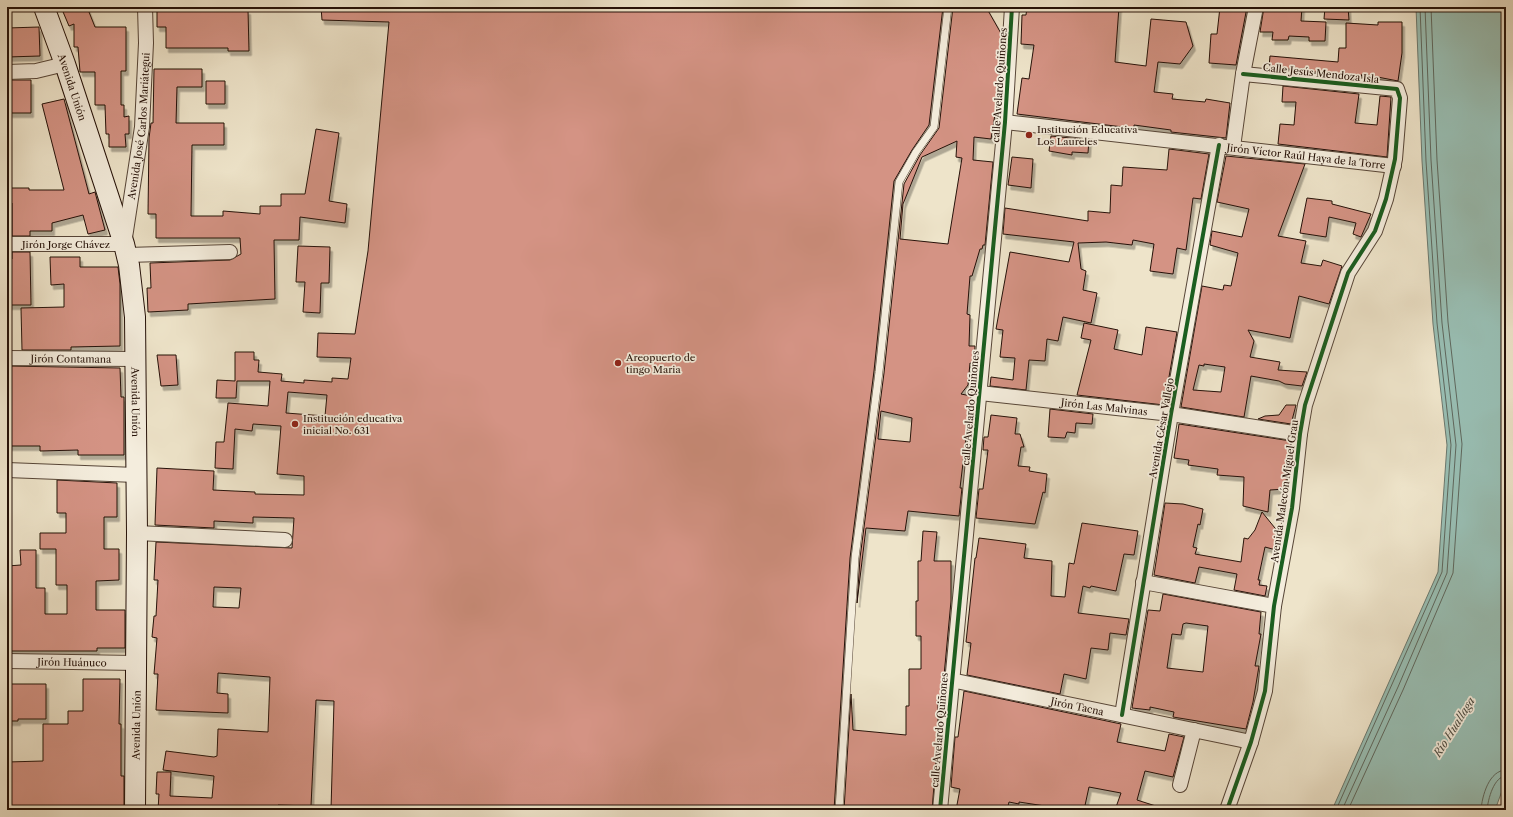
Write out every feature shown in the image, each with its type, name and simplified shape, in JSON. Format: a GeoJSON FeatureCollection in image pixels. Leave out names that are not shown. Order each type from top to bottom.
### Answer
{"type":"FeatureCollection","features":[{"type":"Feature","properties":{"kind":"main road","name":"Avenida Unión"},"geometry":{"type":"LineString","coordinates":[[44,7],[65,64],[126,250],[135,317],[138,533],[135,810]]}},
{"type":"Feature","properties":{"kind":"street","name":"Avenida José Carlos Mariátegui"},"geometry":{"type":"LineString","coordinates":[[126,250],[142,127],[146,43],[145,7]]}},
{"type":"Feature","properties":{"kind":"street","name":"calle Avelardo Quiñones"},"geometry":{"type":"LineString","coordinates":[[940,810],[951,680],[980,393],[1005,122],[1012,7]]}},
{"type":"Feature","properties":{"kind":"street"},"geometry":{"type":"LineString","coordinates":[[1233,147],[1242,74],[1256,7]]}},
{"type":"Feature","properties":{"kind":"street"},"geometry":{"type":"LineString","coordinates":[[7,72],[36,71],[65,64]]}},
{"type":"Feature","properties":{"kind":"street","name":"Calle Jesús Mendoza Isla"},"geometry":{"type":"LineString","coordinates":[[1242,74],[1397,89]]}},
{"type":"Feature","properties":{"kind":"street","name":"Avenida Malecón Miguel Grau"},"geometry":{"type":"LineString","coordinates":[[1227,810],[1251,742],[1265,691],[1274,606],[1292,508],[1300,434],[1305,405],[1348,273],[1375,231],[1386,199],[1394,166],[1400,98],[1397,89]]}},
{"type":"Feature","properties":{"kind":"street","name":"Jirón Víctor Raúl Haya de la Torre"},"geometry":{"type":"LineString","coordinates":[[1005,122],[1394,166]]}},
{"type":"Feature","properties":{"kind":"street","name":"Avenida César Vallejo"},"geometry":{"type":"LineString","coordinates":[[1122,715],[1171,414],[1219,145]]}},
{"type":"Feature","properties":{"kind":"street","name":"Jirón Jorge Chávez"},"geometry":{"type":"LineString","coordinates":[[7,244],[126,250],[230,252]]}},
{"type":"Feature","properties":{"kind":"street","name":"Jirón Contamana"},"geometry":{"type":"LineString","coordinates":[[7,358],[135,359]]}},
{"type":"Feature","properties":{"kind":"street","name":"Jirón Las Malvinas"},"geometry":{"type":"LineString","coordinates":[[980,393],[1171,414],[1300,434]]}},
{"type":"Feature","properties":{"kind":"street"},"geometry":{"type":"LineString","coordinates":[[7,470],[136,475]]}},
{"type":"Feature","properties":{"kind":"street"},"geometry":{"type":"LineString","coordinates":[[138,533],[285,540]]}},
{"type":"Feature","properties":{"kind":"street"},"geometry":{"type":"LineString","coordinates":[[1143,582],[1274,606]]}},
{"type":"Feature","properties":{"kind":"street","name":"Jirón Huánuco"},"geometry":{"type":"LineString","coordinates":[[7,660],[137,663]]}},
{"type":"Feature","properties":{"kind":"street","name":"Jirón Tacna"},"geometry":{"type":"LineString","coordinates":[[951,680],[1251,742]]}},
{"type":"Feature","properties":{"kind":"street"},"geometry":{"type":"LineString","coordinates":[[1180,785],[1194,730]]}},
{"type":"Feature","properties":{"kind":"lane"},"geometry":{"type":"LineString","coordinates":[[839,810],[855,558],[880,364],[899,182],[916,152],[934,127],[948,7]]}},
{"type":"Feature","properties":{"kind":"water","name":"Río Huallaga"},"geometry":{"type":"Polygon","coordinates":[[[1416,7],[1506,7],[1506,780],[1495,810],[1332,810],[1438,572],[1447,445],[1433,324],[1422,161],[1416,7]]]}},
{"type":"Feature","properties":{"kind":"building"},"geometry":{"type":"Polygon","coordinates":[[[61,7],[87,7],[95,27],[126,27],[126,71],[121,71],[121,105],[124,105],[124,117],[129,116],[129,134],[125,134],[126,147],[109,147],[109,134],[106,134],[105,105],[95,105],[95,72],[80,72],[78,47],[74,47],[74,24],[69,26],[61,7]]]}},
{"type":"Feature","properties":{"kind":"building"},"geometry":{"type":"Polygon","coordinates":[[[157,7],[225,7],[225,11],[248,10],[249,51],[228,51],[228,48],[166,48],[166,27],[157,27],[157,7]]]}},
{"type":"Feature","properties":{"kind":"building","name":"Areopuerto de tingo Maria"},"geometry":{"type":"Polygon","coordinates":[[[321,7],[943,7],[929,125],[894,181],[874,371],[850,558],[834,810],[331,810],[334,701],[316,700],[311,806],[278,805],[278,810],[158,810],[159,794],[156,794],[157,772],[171,772],[170,796],[212,798],[214,776],[163,770],[166,751],[214,757],[217,756],[218,729],[268,732],[270,677],[218,673],[217,693],[228,694],[228,713],[156,710],[158,674],[154,674],[157,638],[152,637],[154,616],[156,616],[158,580],[154,580],[156,542],[292,548],[294,518],[253,517],[253,523],[214,521],[214,528],[155,525],[157,468],[214,471],[213,490],[255,492],[255,494],[304,495],[304,476],[277,474],[281,426],[253,424],[252,431],[235,429],[233,469],[215,468],[216,442],[224,442],[228,403],[268,406],[270,381],[237,381],[236,398],[216,398],[217,380],[235,381],[235,352],[254,352],[254,360],[259,360],[258,372],[282,374],[281,381],[304,383],[304,380],[332,382],[332,378],[348,379],[351,358],[317,357],[318,333],[355,334],[368,251],[389,22],[322,20],[321,7]],[[288,392],[286,413],[325,416],[327,395],[288,392]],[[214,587],[213,607],[239,608],[241,588],[214,587]]]}},
{"type":"Feature","properties":{"kind":"building"},"geometry":{"type":"Polygon","coordinates":[[[953,7],[986,7],[1002,35],[998,96],[991,139],[974,137],[973,160],[993,162],[985,245],[983,245],[982,249],[980,249],[972,276],[970,276],[967,314],[970,315],[969,346],[975,346],[974,364],[970,363],[968,385],[961,394],[971,396],[960,488],[962,488],[959,516],[908,511],[905,531],[866,528],[857,603],[860,558],[884,373],[904,184],[920,155],[939,128],[953,7]],[[957,141],[922,157],[903,204],[900,239],[948,244],[962,158],[956,157],[957,141]],[[881,411],[878,439],[910,442],[912,418],[881,411]]]}},
{"type":"Feature","properties":{"kind":"building"},"geometry":{"type":"Polygon","coordinates":[[[1027,7],[1119,7],[1115,62],[1146,66],[1151,19],[1186,22],[1193,46],[1180,64],[1158,62],[1154,92],[1173,94],[1172,99],[1205,102],[1206,99],[1230,103],[1226,138],[1171,132],[1171,130],[1134,125],[1134,128],[1131,128],[1017,114],[1022,78],[1029,79],[1034,45],[1021,44],[1022,15],[1026,15],[1027,7]]]}},
{"type":"Feature","properties":{"kind":"building"},"geometry":{"type":"Polygon","coordinates":[[[1220,7],[1247,7],[1236,65],[1209,63],[1211,34],[1217,34],[1220,7]]]}},
{"type":"Feature","properties":{"kind":"building"},"geometry":{"type":"Polygon","coordinates":[[[1264,7],[1302,7],[1301,21],[1326,22],[1325,41],[1309,41],[1309,37],[1289,36],[1288,40],[1272,40],[1273,32],[1260,32],[1264,7]]]}},
{"type":"Feature","properties":{"kind":"building"},"geometry":{"type":"Polygon","coordinates":[[[1325,7],[1348,7],[1349,20],[1324,19],[1325,7]]]}},
{"type":"Feature","properties":{"kind":"building"},"geometry":{"type":"Polygon","coordinates":[[[1378,22],[1402,22],[1402,53],[1398,81],[1362,74],[1361,77],[1269,67],[1270,56],[1338,62],[1339,48],[1346,48],[1346,23],[1378,25],[1378,22]]]}},
{"type":"Feature","properties":{"kind":"building"},"geometry":{"type":"Polygon","coordinates":[[[39,27],[40,56],[7,57],[7,28],[39,27]]]}},
{"type":"Feature","properties":{"kind":"building"},"geometry":{"type":"Polygon","coordinates":[[[154,69],[202,69],[202,87],[177,87],[176,123],[224,123],[224,145],[192,145],[191,216],[223,216],[223,211],[260,214],[260,206],[281,206],[281,194],[305,194],[316,129],[339,133],[329,201],[347,204],[345,223],[300,217],[299,240],[274,240],[275,299],[188,304],[188,310],[148,312],[147,288],[151,288],[150,263],[230,260],[241,254],[240,238],[156,238],[156,214],[148,214],[149,138],[151,123],[153,123],[154,69]]]}},
{"type":"Feature","properties":{"kind":"building"},"geometry":{"type":"Polygon","coordinates":[[[9,80],[31,80],[31,113],[10,113],[9,80]]]}},
{"type":"Feature","properties":{"kind":"building"},"geometry":{"type":"Polygon","coordinates":[[[206,81],[225,81],[225,104],[206,104],[206,81]]]}},
{"type":"Feature","properties":{"kind":"building"},"geometry":{"type":"Polygon","coordinates":[[[1283,86],[1359,94],[1355,123],[1377,125],[1380,96],[1391,97],[1387,157],[1278,144],[1280,124],[1294,125],[1296,102],[1282,102],[1283,86]]]}},
{"type":"Feature","properties":{"kind":"building"},"geometry":{"type":"Polygon","coordinates":[[[64,99],[89,194],[95,192],[105,230],[88,234],[83,215],[52,223],[52,231],[30,231],[30,236],[12,236],[12,203],[7,203],[7,188],[29,188],[29,190],[64,190],[42,104],[64,99]]]}},
{"type":"Feature","properties":{"kind":"building"},"geometry":{"type":"Polygon","coordinates":[[[1051,136],[1089,140],[1088,153],[1072,152],[1072,155],[1049,151],[1051,136]]]}},
{"type":"Feature","properties":{"kind":"building"},"geometry":{"type":"Polygon","coordinates":[[[1169,149],[1209,154],[1201,199],[1193,198],[1186,250],[1177,248],[1173,274],[1150,271],[1154,244],[1133,240],[1132,245],[1106,242],[1078,243],[1081,269],[1086,271],[1083,290],[1097,293],[1091,323],[1063,317],[1058,341],[1047,339],[1045,361],[1029,360],[1026,390],[990,386],[991,377],[1013,380],[1015,358],[1000,357],[1003,330],[996,329],[1010,252],[1069,262],[1074,242],[1003,234],[1005,208],[1088,221],[1088,211],[1110,213],[1111,185],[1122,186],[1123,167],[1167,170],[1169,149]]]}},
{"type":"Feature","properties":{"kind":"building"},"geometry":{"type":"Polygon","coordinates":[[[1226,156],[1305,164],[1278,236],[1306,241],[1301,263],[1321,266],[1323,260],[1342,266],[1329,304],[1299,296],[1290,338],[1248,330],[1254,341],[1250,357],[1280,362],[1278,370],[1307,372],[1302,386],[1285,384],[1279,381],[1251,376],[1244,417],[1181,407],[1202,286],[1223,290],[1224,285],[1231,286],[1238,253],[1210,245],[1212,231],[1242,237],[1249,209],[1217,202],[1226,156]],[[1204,364],[1204,366],[1199,365],[1193,390],[1221,392],[1225,367],[1204,364]]]}},
{"type":"Feature","properties":{"kind":"building"},"geometry":{"type":"Polygon","coordinates":[[[1012,157],[1033,159],[1031,188],[1008,185],[1012,157]]]}},
{"type":"Feature","properties":{"kind":"building"},"geometry":{"type":"Polygon","coordinates":[[[1307,198],[1332,201],[1332,204],[1371,214],[1361,237],[1353,234],[1356,223],[1329,217],[1326,237],[1300,233],[1307,198]]]}},
{"type":"Feature","properties":{"kind":"building"},"geometry":{"type":"Polygon","coordinates":[[[298,246],[330,247],[329,283],[321,283],[320,313],[303,312],[305,282],[296,282],[298,246]]]}},
{"type":"Feature","properties":{"kind":"building"},"geometry":{"type":"Polygon","coordinates":[[[12,252],[30,252],[31,305],[7,305],[7,259],[12,259],[12,252]]]}},
{"type":"Feature","properties":{"kind":"building"},"geometry":{"type":"Polygon","coordinates":[[[50,257],[80,257],[80,267],[118,267],[120,284],[120,346],[71,347],[71,350],[22,350],[21,308],[64,307],[64,284],[51,285],[50,257]]]}},
{"type":"Feature","properties":{"kind":"building"},"geometry":{"type":"Polygon","coordinates":[[[1084,323],[1118,330],[1114,349],[1142,355],[1146,327],[1177,332],[1164,405],[1077,395],[1091,340],[1081,338],[1084,323]]]}},
{"type":"Feature","properties":{"kind":"building"},"geometry":{"type":"Polygon","coordinates":[[[157,355],[176,355],[178,385],[161,386],[157,355]]]}},
{"type":"Feature","properties":{"kind":"building"},"geometry":{"type":"Polygon","coordinates":[[[7,366],[120,368],[121,397],[124,397],[124,455],[78,455],[78,450],[40,451],[40,446],[7,446],[7,366]]]}},
{"type":"Feature","properties":{"kind":"building"},"geometry":{"type":"Polygon","coordinates":[[[1286,405],[1296,405],[1291,424],[1258,419],[1265,416],[1279,415],[1286,405]]]}},
{"type":"Feature","properties":{"kind":"building"},"geometry":{"type":"Polygon","coordinates":[[[1050,409],[1093,414],[1092,424],[1076,423],[1075,433],[1067,432],[1065,438],[1048,437],[1050,409]]]}},
{"type":"Feature","properties":{"kind":"building"},"geometry":{"type":"Polygon","coordinates":[[[991,415],[1017,418],[1015,434],[1020,434],[1024,447],[1021,447],[1018,466],[1030,467],[1029,471],[1047,474],[1045,493],[1043,492],[1035,524],[976,518],[979,489],[983,489],[988,450],[983,450],[984,437],[988,437],[991,415]]]}},
{"type":"Feature","properties":{"kind":"building"},"geometry":{"type":"Polygon","coordinates":[[[1179,424],[1291,441],[1285,489],[1270,490],[1268,512],[1243,506],[1244,477],[1217,475],[1218,469],[1188,465],[1189,460],[1174,458],[1179,424]]]}},
{"type":"Feature","properties":{"kind":"building"},"geometry":{"type":"Polygon","coordinates":[[[57,480],[117,483],[117,517],[104,517],[104,549],[119,549],[119,580],[96,581],[96,610],[125,610],[125,648],[97,648],[97,651],[7,651],[7,566],[21,565],[20,550],[36,550],[36,588],[45,588],[45,614],[67,614],[67,585],[56,585],[56,549],[40,549],[40,533],[66,533],[66,513],[57,513],[57,480]]]}},
{"type":"Feature","properties":{"kind":"building"},"geometry":{"type":"Polygon","coordinates":[[[1165,503],[1183,504],[1203,509],[1193,547],[1197,548],[1195,554],[1241,562],[1244,538],[1248,539],[1255,530],[1262,512],[1279,533],[1276,550],[1265,547],[1258,580],[1260,580],[1259,585],[1267,586],[1265,596],[1234,590],[1237,574],[1199,567],[1195,583],[1154,575],[1165,503]]]}},
{"type":"Feature","properties":{"kind":"building"},"geometry":{"type":"Polygon","coordinates":[[[1082,523],[1138,531],[1134,555],[1124,554],[1116,591],[1083,586],[1078,613],[1129,619],[1126,635],[1110,633],[1108,650],[1091,648],[1086,679],[1064,674],[1060,694],[967,675],[971,643],[966,642],[975,558],[979,538],[1026,544],[1024,558],[1052,561],[1051,596],[1065,597],[1069,563],[1074,564],[1082,523]]]}},
{"type":"Feature","properties":{"kind":"building"},"geometry":{"type":"Polygon","coordinates":[[[923,531],[937,532],[934,561],[951,561],[951,601],[942,697],[938,697],[938,736],[932,810],[844,810],[851,694],[853,730],[906,735],[906,706],[909,706],[909,669],[921,669],[921,636],[916,636],[916,601],[918,601],[918,561],[921,561],[923,531]]]}},
{"type":"Feature","properties":{"kind":"building"},"geometry":{"type":"Polygon","coordinates":[[[1163,594],[1261,612],[1259,634],[1261,634],[1255,666],[1259,666],[1253,702],[1246,729],[1173,717],[1174,712],[1150,707],[1150,710],[1132,708],[1148,610],[1160,611],[1163,594]],[[1186,623],[1183,624],[1181,635],[1172,634],[1167,668],[1203,672],[1208,626],[1186,623]]]}},
{"type":"Feature","properties":{"kind":"building"},"geometry":{"type":"Polygon","coordinates":[[[83,679],[120,679],[119,724],[121,724],[121,776],[124,776],[124,810],[9,810],[7,762],[43,761],[43,724],[68,724],[68,711],[83,711],[83,679]]]}},
{"type":"Feature","properties":{"kind":"building"},"geometry":{"type":"Polygon","coordinates":[[[7,684],[46,684],[46,719],[18,719],[18,721],[7,721],[7,684]]]}},
{"type":"Feature","properties":{"kind":"building"},"geometry":{"type":"Polygon","coordinates":[[[964,691],[1121,724],[1117,742],[1165,751],[1169,734],[1184,737],[1173,777],[1145,771],[1137,800],[1162,808],[1162,810],[1115,810],[1121,793],[1089,787],[1084,810],[1071,810],[1019,802],[1019,804],[1009,802],[1007,810],[956,810],[960,789],[951,787],[955,737],[958,737],[964,691]]]}},
{"type":"Feature","properties":{"kind":"cycle path"},"geometry":{"type":"LineString","coordinates":[[940,810],[1005,122],[1012,7]]}},
{"type":"Feature","properties":{"kind":"cycle path"},"geometry":{"type":"LineString","coordinates":[[1227,810],[1251,742],[1265,691],[1274,606],[1292,508],[1300,434],[1305,405],[1348,273],[1375,231],[1386,199],[1395,159],[1400,98],[1397,89],[1243,74]]}},
{"type":"Feature","properties":{"kind":"cycle path"},"geometry":{"type":"LineString","coordinates":[[1122,715],[1171,414],[1219,145]]}},
{"type":"Feature","properties":{"kind":"place","name":"Institución Educativa Los Laureles"},"geometry":{"type":"Point","coordinates":[1029,135]}},
{"type":"Feature","properties":{"kind":"place","name":"Areopuerto de tingo Maria"},"geometry":{"type":"Point","coordinates":[618,363]}},
{"type":"Feature","properties":{"kind":"place","name":"Institución educativa inicial No. 631"},"geometry":{"type":"Point","coordinates":[295,424]}}]}
